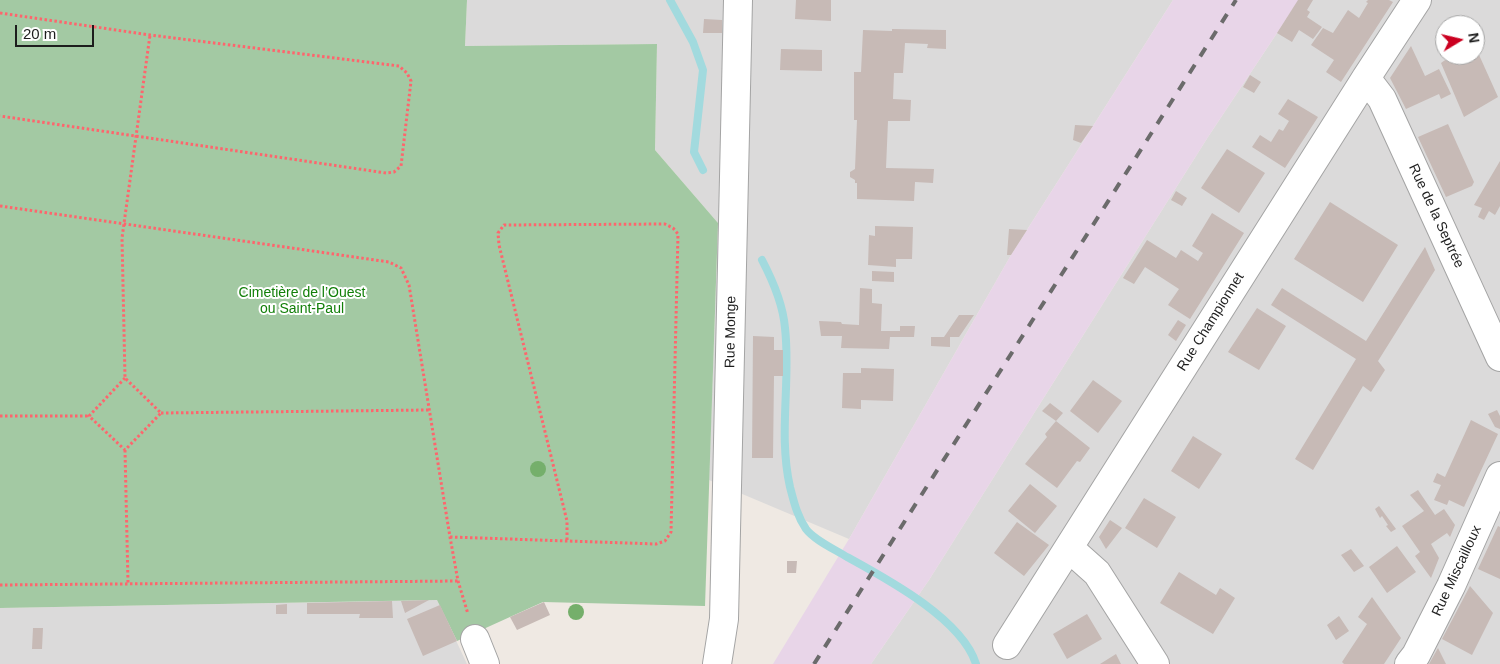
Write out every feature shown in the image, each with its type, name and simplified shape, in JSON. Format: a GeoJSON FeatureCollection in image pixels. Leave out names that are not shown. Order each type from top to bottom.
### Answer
{"type":"FeatureCollection","features":[{"type":"Feature","properties":{"kind":"street","name":"Rue Monge"},"geometry":{"type":"LineString","coordinates":[[717,664],[724,619],[738,0]]}},
{"type":"Feature","properties":{"kind":"street","name":"Rue Championnet"},"geometry":{"type":"LineString","coordinates":[[1007,645],[1417,0]]}},
{"type":"Feature","properties":{"kind":"street","name":"Rue de la Septrée"},"geometry":{"type":"LineString","coordinates":[[1366,78],[1382,99],[1500,357]]}},
{"type":"Feature","properties":{"kind":"street","name":"Rue Miscailloux"},"geometry":{"type":"LineString","coordinates":[[1409,664],[1416,655],[1451,586],[1500,476]]}},
{"type":"Feature","properties":{"kind":"street"},"geometry":{"type":"LineString","coordinates":[[1068,548],[1097,573],[1155,664]]}},
{"type":"Feature","properties":{"kind":"street"},"geometry":{"type":"LineString","coordinates":[[475,639],[484,664]]}},
{"type":"Feature","properties":{"kind":"path"},"geometry":{"type":"LineString","coordinates":[[0,13],[150,35],[399,66],[407,72],[411,81],[401,166],[394,172],[386,174],[0,116]]}},
{"type":"Feature","properties":{"kind":"path"},"geometry":{"type":"LineString","coordinates":[[150,35],[122,238],[125,378],[161,413],[429,410]]}},
{"type":"Feature","properties":{"kind":"path"},"geometry":{"type":"LineString","coordinates":[[0,206],[389,262],[401,268],[409,285],[458,581],[475,639]]}},
{"type":"Feature","properties":{"kind":"path"},"geometry":{"type":"LineString","coordinates":[[450,537],[567,541],[656,544],[665,541],[671,532],[678,234],[673,228],[665,224],[504,225],[498,232],[499,245],[567,522],[567,541]]}},
{"type":"Feature","properties":{"kind":"path"},"geometry":{"type":"LineString","coordinates":[[89,416],[125,378]]}},
{"type":"Feature","properties":{"kind":"path"},"geometry":{"type":"LineString","coordinates":[[125,450],[161,413]]}},
{"type":"Feature","properties":{"kind":"path"},"geometry":{"type":"LineString","coordinates":[[0,416],[89,416],[125,450],[128,583]]}},
{"type":"Feature","properties":{"kind":"path"},"geometry":{"type":"LineString","coordinates":[[0,585],[458,581]]}},
{"type":"Feature","properties":{"kind":"shaded area"},"geometry":{"type":"Polygon","coordinates":[[[467,0],[1173,0],[1011,255],[849,539],[709,480],[718,223],[655,150],[657,44],[465,46],[467,0]]]}},
{"type":"Feature","properties":{"kind":"shaded area"},"geometry":{"type":"Polygon","coordinates":[[[1173,0],[1299,0],[1208,137],[929,580],[871,664],[773,664],[849,539],[1011,255],[1173,0]]]}},
{"type":"Feature","properties":{"kind":"shaded area"},"geometry":{"type":"Polygon","coordinates":[[[1299,0],[1500,0],[1500,664],[871,664],[929,580],[1208,137],[1299,0]]]}},
{"type":"Feature","properties":{"kind":"shaded area"},"geometry":{"type":"Polygon","coordinates":[[[437,600],[467,664],[0,664],[0,608],[437,600]]]}},
{"type":"Feature","properties":{"kind":"green space","name":"Cimetière de l’Ouest ou Saint-Paul"},"geometry":{"type":"Polygon","coordinates":[[[0,0],[467,0],[465,46],[657,44],[655,150],[718,223],[705,606],[543,602],[457,641],[437,600],[0,608],[0,0]]]}},
{"type":"Feature","properties":{"kind":"building"},"geometry":{"type":"Polygon","coordinates":[[[796,0],[831,0],[831,21],[795,19],[796,0]]]}},
{"type":"Feature","properties":{"kind":"building"},"geometry":{"type":"Polygon","coordinates":[[[1298,0],[1313,0],[1307,10],[1310,12],[1307,17],[1322,27],[1313,39],[1299,30],[1292,42],[1277,33],[1298,0]]]}},
{"type":"Feature","properties":{"kind":"building"},"geometry":{"type":"Polygon","coordinates":[[[1368,0],[1389,0],[1393,2],[1341,82],[1326,72],[1334,60],[1311,45],[1323,28],[1333,33],[1348,10],[1359,18],[1368,0]]]}},
{"type":"Feature","properties":{"kind":"building"},"geometry":{"type":"Polygon","coordinates":[[[704,19],[722,20],[722,33],[703,33],[704,19]]]}},
{"type":"Feature","properties":{"kind":"building"},"geometry":{"type":"Polygon","coordinates":[[[892,29],[946,30],[946,49],[927,48],[928,44],[905,43],[903,73],[894,73],[893,99],[911,100],[910,121],[888,121],[886,168],[934,169],[933,183],[915,182],[914,201],[857,199],[857,183],[850,177],[850,172],[855,169],[857,120],[854,120],[854,72],[861,72],[863,30],[892,31],[892,29]]]}},
{"type":"Feature","properties":{"kind":"building"},"geometry":{"type":"Polygon","coordinates":[[[1411,46],[1425,76],[1439,69],[1451,94],[1441,99],[1439,94],[1406,109],[1390,78],[1411,46]]]}},
{"type":"Feature","properties":{"kind":"building"},"geometry":{"type":"Polygon","coordinates":[[[781,49],[822,50],[822,71],[780,70],[781,49]]]}},
{"type":"Feature","properties":{"kind":"building"},"geometry":{"type":"Polygon","coordinates":[[[1442,65],[1484,65],[1498,97],[1464,117],[1442,65]]]}},
{"type":"Feature","properties":{"kind":"building"},"geometry":{"type":"Polygon","coordinates":[[[1250,75],[1261,82],[1254,93],[1243,87],[1250,75]]]}},
{"type":"Feature","properties":{"kind":"building"},"geometry":{"type":"Polygon","coordinates":[[[1288,99],[1318,117],[1285,168],[1252,147],[1260,135],[1271,142],[1279,129],[1283,131],[1289,121],[1278,114],[1288,99]]]}},
{"type":"Feature","properties":{"kind":"building"},"geometry":{"type":"Polygon","coordinates":[[[1448,124],[1474,182],[1472,186],[1446,197],[1418,137],[1448,124]]]}},
{"type":"Feature","properties":{"kind":"building"},"geometry":{"type":"Polygon","coordinates":[[[1075,125],[1093,126],[1081,143],[1073,140],[1075,125]]]}},
{"type":"Feature","properties":{"kind":"building"},"geometry":{"type":"Polygon","coordinates":[[[1227,149],[1265,173],[1239,213],[1201,188],[1227,149]]]}},
{"type":"Feature","properties":{"kind":"building"},"geometry":{"type":"Polygon","coordinates":[[[1500,161],[1500,206],[1495,215],[1489,211],[1484,220],[1478,217],[1482,208],[1474,205],[1500,161]]]}},
{"type":"Feature","properties":{"kind":"building"},"geometry":{"type":"Polygon","coordinates":[[[1176,191],[1187,198],[1182,206],[1171,200],[1176,191]]]}},
{"type":"Feature","properties":{"kind":"building"},"geometry":{"type":"Polygon","coordinates":[[[1330,202],[1398,245],[1363,302],[1294,259],[1330,202]]]}},
{"type":"Feature","properties":{"kind":"building"},"geometry":{"type":"Polygon","coordinates":[[[1212,213],[1244,233],[1190,319],[1168,305],[1179,289],[1145,267],[1134,284],[1123,278],[1147,240],[1176,258],[1181,250],[1198,261],[1203,253],[1192,246],[1212,213]]]}},
{"type":"Feature","properties":{"kind":"building"},"geometry":{"type":"Polygon","coordinates":[[[875,226],[913,227],[912,259],[896,259],[896,267],[868,265],[869,235],[875,236],[875,226]]]}},
{"type":"Feature","properties":{"kind":"building"},"geometry":{"type":"Polygon","coordinates":[[[1009,229],[1027,230],[1011,255],[1007,255],[1009,229]]]}},
{"type":"Feature","properties":{"kind":"building"},"geometry":{"type":"Polygon","coordinates":[[[1425,247],[1435,270],[1378,361],[1385,370],[1371,392],[1363,386],[1313,470],[1295,459],[1356,359],[1271,305],[1282,288],[1366,341],[1425,247]]]}},
{"type":"Feature","properties":{"kind":"building"},"geometry":{"type":"Polygon","coordinates":[[[872,271],[894,272],[894,282],[872,281],[872,271]]]}},
{"type":"Feature","properties":{"kind":"building"},"geometry":{"type":"Polygon","coordinates":[[[860,288],[872,289],[872,303],[882,304],[881,331],[900,331],[900,326],[915,326],[914,337],[890,337],[889,349],[841,348],[842,336],[821,336],[819,321],[859,325],[860,288]]]}},
{"type":"Feature","properties":{"kind":"building"},"geometry":{"type":"Polygon","coordinates":[[[1257,308],[1286,326],[1259,370],[1228,352],[1257,308]]]}},
{"type":"Feature","properties":{"kind":"building"},"geometry":{"type":"Polygon","coordinates":[[[959,315],[974,315],[959,337],[950,337],[950,347],[931,346],[931,337],[944,337],[959,315]]]}},
{"type":"Feature","properties":{"kind":"building"},"geometry":{"type":"Polygon","coordinates":[[[1178,320],[1186,325],[1176,341],[1168,335],[1178,320]]]}},
{"type":"Feature","properties":{"kind":"building"},"geometry":{"type":"Polygon","coordinates":[[[753,336],[774,337],[774,350],[783,350],[783,376],[774,376],[773,458],[752,458],[753,336]]]}},
{"type":"Feature","properties":{"kind":"building"},"geometry":{"type":"Polygon","coordinates":[[[861,368],[894,369],[893,401],[861,400],[861,409],[842,408],[843,373],[861,373],[861,368]]]}},
{"type":"Feature","properties":{"kind":"building"},"geometry":{"type":"Polygon","coordinates":[[[1093,380],[1122,401],[1098,433],[1070,411],[1093,380]]]}},
{"type":"Feature","properties":{"kind":"building"},"geometry":{"type":"Polygon","coordinates":[[[1050,403],[1063,413],[1056,421],[1042,411],[1050,403]]]}},
{"type":"Feature","properties":{"kind":"building"},"geometry":{"type":"Polygon","coordinates":[[[1497,410],[1500,416],[1500,429],[1495,427],[1488,414],[1497,410]]]}},
{"type":"Feature","properties":{"kind":"building"},"geometry":{"type":"Polygon","coordinates":[[[1471,420],[1498,434],[1464,507],[1449,500],[1447,505],[1434,500],[1441,485],[1433,482],[1437,473],[1445,477],[1471,420]]]}},
{"type":"Feature","properties":{"kind":"building"},"geometry":{"type":"Polygon","coordinates":[[[1056,421],[1090,448],[1080,462],[1077,461],[1057,488],[1025,464],[1047,437],[1045,434],[1056,421]]]}},
{"type":"Feature","properties":{"kind":"building"},"geometry":{"type":"Polygon","coordinates":[[[1193,436],[1222,454],[1199,489],[1171,471],[1193,436]]]}},
{"type":"Feature","properties":{"kind":"building"},"geometry":{"type":"Polygon","coordinates":[[[1030,484],[1057,506],[1035,533],[1008,511],[1030,484]]]}},
{"type":"Feature","properties":{"kind":"building"},"geometry":{"type":"Polygon","coordinates":[[[1418,490],[1435,515],[1444,509],[1455,525],[1450,537],[1447,533],[1431,544],[1439,558],[1431,578],[1415,556],[1420,552],[1402,526],[1424,511],[1410,495],[1418,490]]]}},
{"type":"Feature","properties":{"kind":"building"},"geometry":{"type":"Polygon","coordinates":[[[1144,498],[1176,517],[1157,548],[1125,528],[1144,498]]]}},
{"type":"Feature","properties":{"kind":"building"},"geometry":{"type":"Polygon","coordinates":[[[1379,506],[1396,529],[1391,532],[1382,516],[1380,518],[1375,509],[1379,506]]]}},
{"type":"Feature","properties":{"kind":"building"},"geometry":{"type":"Polygon","coordinates":[[[1110,520],[1122,528],[1106,549],[1099,537],[1110,520]]]}},
{"type":"Feature","properties":{"kind":"building"},"geometry":{"type":"Polygon","coordinates":[[[1017,522],[1049,545],[1024,576],[994,553],[1017,522]]]}},
{"type":"Feature","properties":{"kind":"building"},"geometry":{"type":"Polygon","coordinates":[[[1498,526],[1500,527],[1500,579],[1478,569],[1498,526]]]}},
{"type":"Feature","properties":{"kind":"building"},"geometry":{"type":"Polygon","coordinates":[[[1397,546],[1416,572],[1387,593],[1369,567],[1397,546]]]}},
{"type":"Feature","properties":{"kind":"building"},"geometry":{"type":"Polygon","coordinates":[[[1351,549],[1364,566],[1354,572],[1341,555],[1351,549]]]}},
{"type":"Feature","properties":{"kind":"building"},"geometry":{"type":"Polygon","coordinates":[[[787,561],[797,561],[796,573],[787,573],[787,561]]]}},
{"type":"Feature","properties":{"kind":"building"},"geometry":{"type":"Polygon","coordinates":[[[1179,572],[1216,595],[1220,588],[1235,598],[1213,634],[1160,603],[1179,572]]]}},
{"type":"Feature","properties":{"kind":"building"},"geometry":{"type":"Polygon","coordinates":[[[1470,586],[1493,613],[1472,655],[1442,639],[1470,586]]]}},
{"type":"Feature","properties":{"kind":"building"},"geometry":{"type":"Polygon","coordinates":[[[1372,597],[1401,638],[1384,664],[1344,664],[1342,662],[1367,624],[1358,617],[1372,597]]]}},
{"type":"Feature","properties":{"kind":"building"},"geometry":{"type":"Polygon","coordinates":[[[429,600],[405,613],[401,601],[429,600]]]}},
{"type":"Feature","properties":{"kind":"building"},"geometry":{"type":"Polygon","coordinates":[[[392,601],[393,618],[359,618],[360,614],[307,614],[307,603],[392,601]]]}},
{"type":"Feature","properties":{"kind":"building"},"geometry":{"type":"Polygon","coordinates":[[[544,602],[550,615],[517,630],[510,617],[544,602]]]}},
{"type":"Feature","properties":{"kind":"building"},"geometry":{"type":"Polygon","coordinates":[[[287,604],[287,614],[276,614],[276,605],[287,604]]]}},
{"type":"Feature","properties":{"kind":"building"},"geometry":{"type":"Polygon","coordinates":[[[440,605],[457,641],[423,656],[407,619],[440,605]]]}},
{"type":"Feature","properties":{"kind":"building"},"geometry":{"type":"Polygon","coordinates":[[[1087,614],[1102,639],[1067,659],[1053,634],[1087,614]]]}},
{"type":"Feature","properties":{"kind":"building"},"geometry":{"type":"Polygon","coordinates":[[[1339,616],[1349,631],[1336,640],[1327,625],[1339,616]]]}},
{"type":"Feature","properties":{"kind":"building"},"geometry":{"type":"Polygon","coordinates":[[[33,628],[43,628],[42,649],[32,649],[33,628]]]}},
{"type":"Feature","properties":{"kind":"building"},"geometry":{"type":"Polygon","coordinates":[[[1438,648],[1446,664],[1429,664],[1438,648]]]}},
{"type":"Feature","properties":{"kind":"building"},"geometry":{"type":"Polygon","coordinates":[[[1116,654],[1121,664],[1100,664],[1116,654]]]}},
{"type":"Feature","properties":{"kind":"waterway"},"geometry":{"type":"LineString","coordinates":[[670,0],[693,42],[703,70],[694,152],[703,170]]}},
{"type":"Feature","properties":{"kind":"waterway"},"geometry":{"type":"LineString","coordinates":[[762,260],[777,293],[784,319],[787,368],[785,447],[790,487],[794,503],[803,524],[820,541],[902,589],[940,616],[956,631],[968,647],[976,664]]}},
{"type":"Feature","properties":{"kind":"railway"},"geometry":{"type":"LineString","coordinates":[[814,664],[1236,0]]}}]}
